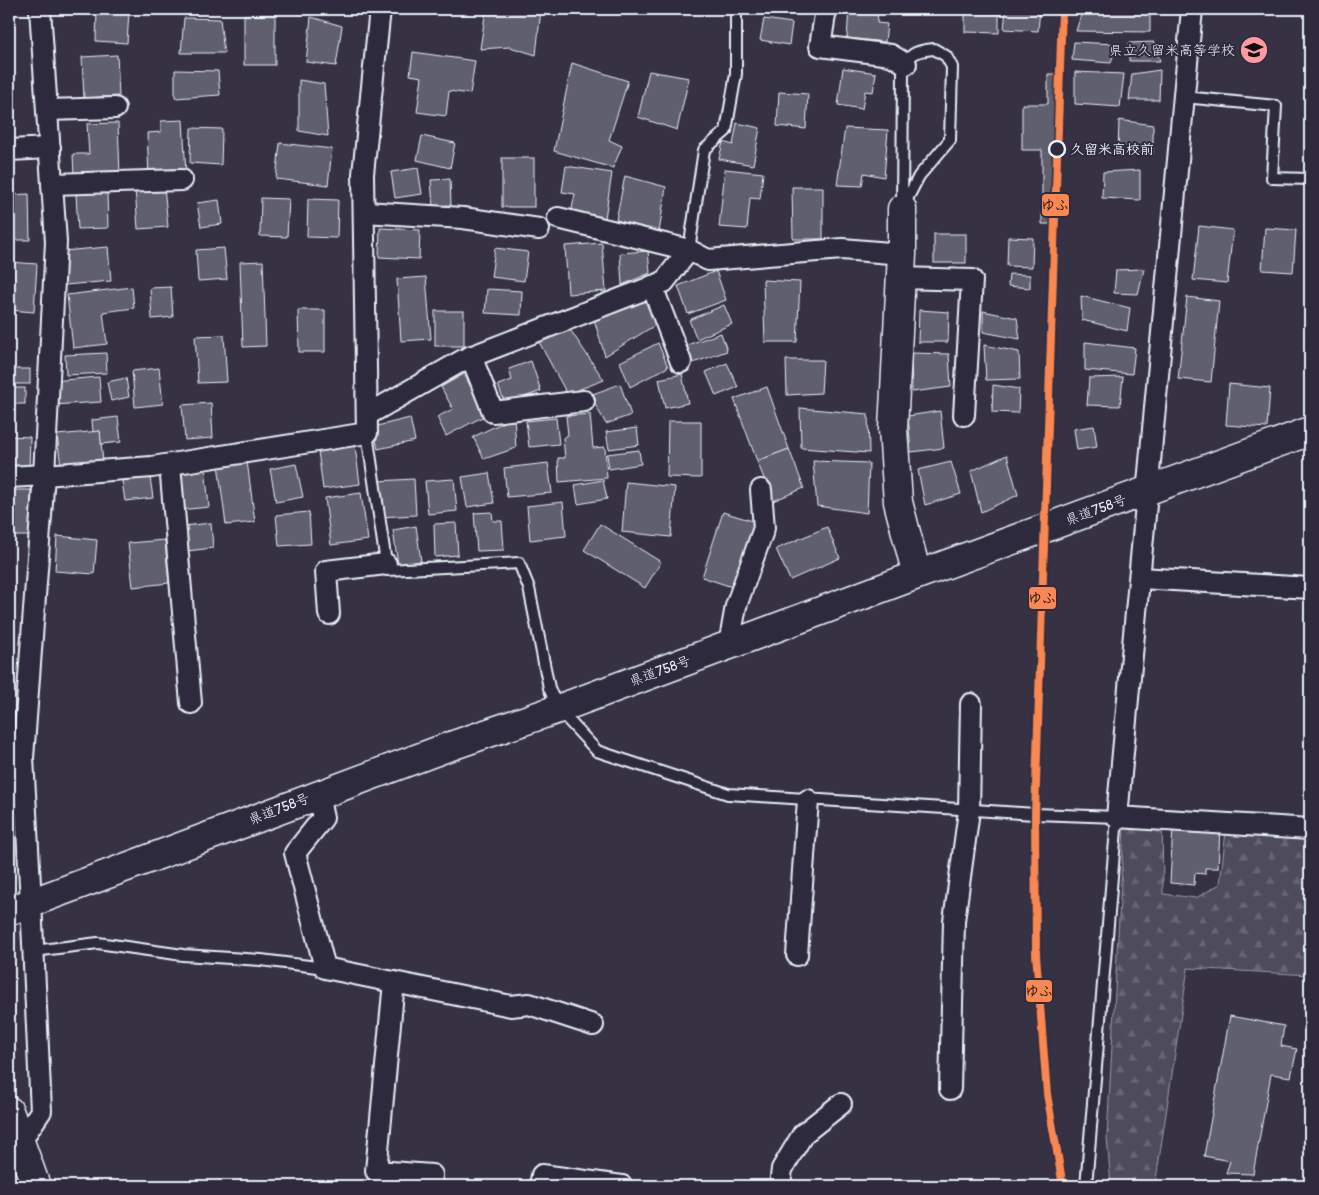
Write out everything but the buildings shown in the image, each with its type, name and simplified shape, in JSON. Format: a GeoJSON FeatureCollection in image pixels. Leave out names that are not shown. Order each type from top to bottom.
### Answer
{"type":"FeatureCollection","features":[{"type":"Feature","properties":{"kind":"main road"},"geometry":{"type":"LineString","coordinates":[[902,209],[893,429],[898,502],[917,575]]}},
{"type":"Feature","properties":{"kind":"main road","name":"県道758号"},"geometry":{"type":"LineString","coordinates":[[20,906],[445,748],[558,709],[917,575],[1310,432]]}},
{"type":"Feature","properties":{"kind":"main road"},"geometry":{"type":"LineString","coordinates":[[9,1111],[36,1186]]}},
{"type":"Feature","properties":{"kind":"street"},"geometry":{"type":"LineString","coordinates":[[20,1142],[41,1112],[34,951],[20,906],[23,758],[44,475],[56,242],[40,9]]}},
{"type":"Feature","properties":{"kind":"street"},"geometry":{"type":"LineString","coordinates":[[367,424],[363,174],[380,9]]}},
{"type":"Feature","properties":{"kind":"street"},"geometry":{"type":"LineString","coordinates":[[826,9],[820,46],[891,55],[906,64]]}},
{"type":"Feature","properties":{"kind":"street"},"geometry":{"type":"LineString","coordinates":[[1192,9],[1117,817],[1310,829]]}},
{"type":"Feature","properties":{"kind":"street"},"geometry":{"type":"LineString","coordinates":[[47,110],[115,108]]}},
{"type":"Feature","properties":{"kind":"street"},"geometry":{"type":"LineString","coordinates":[[9,150],[50,148]]}},
{"type":"Feature","properties":{"kind":"street"},"geometry":{"type":"LineString","coordinates":[[52,184],[182,180]]}},
{"type":"Feature","properties":{"kind":"street"},"geometry":{"type":"LineString","coordinates":[[364,212],[463,218],[539,229]]}},
{"type":"Feature","properties":{"kind":"street"},"geometry":{"type":"LineString","coordinates":[[558,218],[689,250],[708,260],[842,249],[901,266],[972,280],[964,416]]}},
{"type":"Feature","properties":{"kind":"street"},"geometry":{"type":"LineString","coordinates":[[9,477],[170,465],[367,424],[471,356],[664,282],[689,250]]}},
{"type":"Feature","properties":{"kind":"street"},"geometry":{"type":"LineString","coordinates":[[652,286],[681,362]]}},
{"type":"Feature","properties":{"kind":"street"},"geometry":{"type":"LineString","coordinates":[[471,356],[493,412],[584,401]]}},
{"type":"Feature","properties":{"kind":"street"},"geometry":{"type":"LineString","coordinates":[[170,465],[190,703]]}},
{"type":"Feature","properties":{"kind":"street"},"geometry":{"type":"LineString","coordinates":[[729,645],[736,606],[764,528],[761,490]]}},
{"type":"Feature","properties":{"kind":"street"},"geometry":{"type":"LineString","coordinates":[[329,614],[326,571],[386,564]]}},
{"type":"Feature","properties":{"kind":"street"},"geometry":{"type":"LineString","coordinates":[[1140,578],[1310,588]]}},
{"type":"Feature","properties":{"kind":"street"},"geometry":{"type":"LineString","coordinates":[[950,1089],[954,921],[969,811],[971,704]]}},
{"type":"Feature","properties":{"kind":"street"},"geometry":{"type":"LineString","coordinates":[[318,795],[323,818],[295,853],[325,968],[511,1006],[529,1004],[593,1025]]}},
{"type":"Feature","properties":{"kind":"street"},"geometry":{"type":"LineString","coordinates":[[797,955],[808,800]]}},
{"type":"Feature","properties":{"kind":"street"},"geometry":{"type":"LineString","coordinates":[[394,982],[376,1170],[432,1175],[431,1186]]}},
{"type":"Feature","properties":{"kind":"street"},"geometry":{"type":"LineString","coordinates":[[780,1186],[782,1169],[803,1134],[841,1104]]}},
{"type":"Feature","properties":{"kind":"street"},"geometry":{"type":"LineString","coordinates":[[540,1186],[542,1175],[622,1186]]}},
{"type":"Feature","properties":{"kind":"lane"},"geometry":{"type":"LineString","coordinates":[[689,250],[704,150],[726,130],[736,74],[736,9]]}},
{"type":"Feature","properties":{"kind":"lane"},"geometry":{"type":"LineString","coordinates":[[934,50],[946,56],[952,67],[950,140],[919,176],[902,209],[903,73],[908,60],[918,51],[934,50]]}},
{"type":"Feature","properties":{"kind":"lane"},"geometry":{"type":"LineString","coordinates":[[1184,97],[1276,106],[1272,178],[1310,179]]}},
{"type":"Feature","properties":{"kind":"lane"},"geometry":{"type":"LineString","coordinates":[[367,424],[387,570],[519,564],[529,588],[549,688],[558,709],[598,750],[728,794],[969,811],[1117,817],[1086,1186]]}},
{"type":"Feature","properties":{"kind":"lane"},"geometry":{"type":"LineString","coordinates":[[34,951],[98,943],[183,955],[261,960],[325,968]]}},
{"type":"Feature","properties":{"kind":"green space"},"geometry":{"type":"Polygon","coordinates":[[[1125,809],[1162,815],[1163,894],[1196,898],[1220,884],[1227,822],[1310,831],[1310,975],[1188,968],[1155,1186],[1111,1186],[1107,1137],[1125,809]]]}},
{"type":"Feature","properties":{"kind":"transit line","name":"ゆふ"},"geometry":{"type":"LineString","coordinates":[[1062,9],[1035,814],[1036,954],[1047,1094],[1063,1186]]}},
{"type":"Feature","properties":{"kind":"place","name":"県立久留米高等学校"},"geometry":{"type":"Point","coordinates":[1254,50]}},
{"type":"Feature","properties":{"kind":"place","name":"久留米高校前"},"geometry":{"type":"Point","coordinates":[1057,149]}}]}
